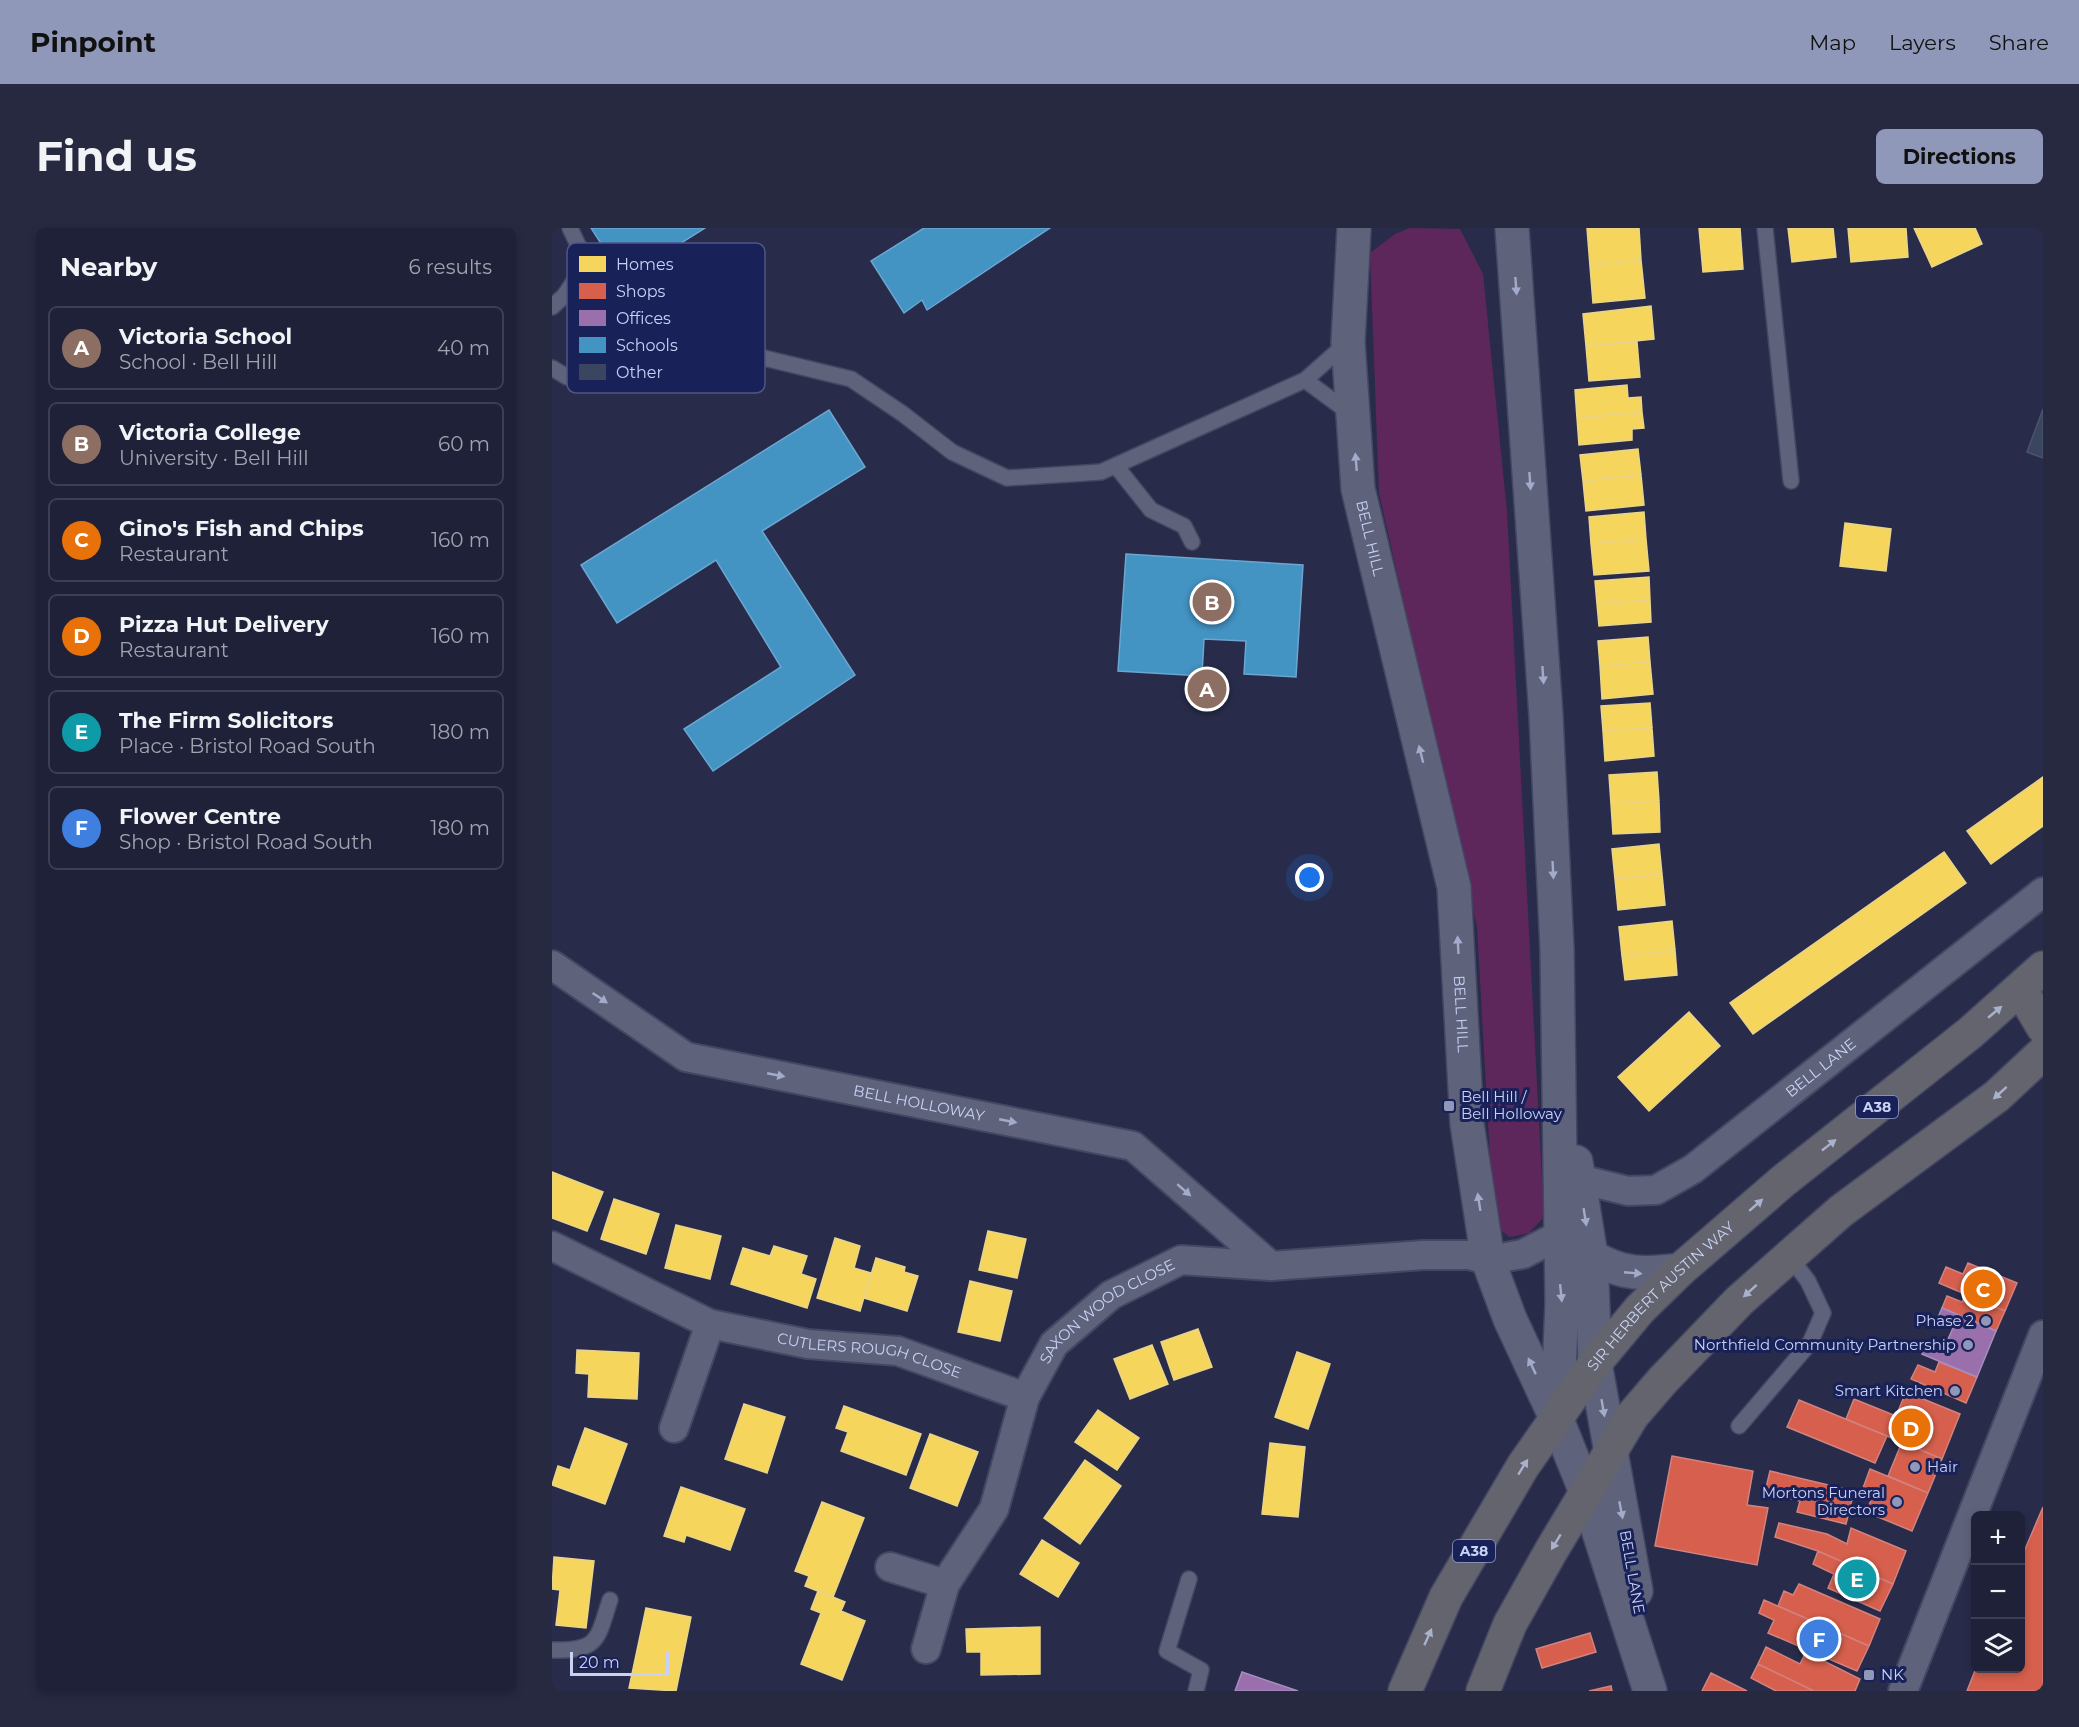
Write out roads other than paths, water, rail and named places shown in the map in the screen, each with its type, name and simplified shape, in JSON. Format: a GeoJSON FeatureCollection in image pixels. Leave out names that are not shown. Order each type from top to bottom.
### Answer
{"type":"FeatureCollection","features":[{"type":"Feature","properties":{"kind":"highway"},"geometry":{"type":"LineString","coordinates":[[2032,979],[2043,1026]]}},
{"type":"Feature","properties":{"kind":"highway","name":"SIR HERBERT AUSTIN WAY"},"geometry":{"type":"LineString","coordinates":[[1405,1691],[1446,1597],[1523,1466],[1595,1363],[1640,1309],[1680,1270],[1783,1181],[2032,979]]}},
{"type":"Feature","properties":{"kind":"highway"},"geometry":{"type":"LineString","coordinates":[[1483,1691],[1510,1624],[1586,1492],[1632,1416],[1663,1380],[1739,1301],[1841,1211],[1997,1096],[2043,1053]]}},
{"type":"Feature","properties":{"kind":"main road","name":"BELL HILL"},"geometry":{"type":"LineString","coordinates":[[1354,228],[1348,342],[1358,489],[1454,887],[1467,1124],[1488,1260],[1510,1319],[1557,1420]]}},
{"type":"Feature","properties":{"kind":"main road"},"geometry":{"type":"LineString","coordinates":[[1512,228],[1546,716],[1558,1044],[1562,1304],[1557,1420]]}},
{"type":"Feature","properties":{"kind":"main road"},"geometry":{"type":"LineString","coordinates":[[1558,1044],[1591,1256],[1595,1363],[1610,1453]]}},
{"type":"Feature","properties":{"kind":"main road"},"geometry":{"type":"LineString","coordinates":[[1591,1256],[1611,1268],[1626,1273],[1680,1270]]}},
{"type":"Feature","properties":{"kind":"main road","name":"BELL LANE"},"geometry":{"type":"LineString","coordinates":[[1557,1420],[1586,1492],[1652,1691]]}},
{"type":"Feature","properties":{"kind":"main road","name":"BELL LANE"},"geometry":{"type":"LineString","coordinates":[[1610,1453],[1652,1691]]}},
{"type":"Feature","properties":{"kind":"street","name":"BELL LANE"},"geometry":{"type":"LineString","coordinates":[[1579,1179],[1628,1191],[1656,1190],[1693,1169],[2043,892]]}},
{"type":"Feature","properties":{"kind":"street","name":"BELL HOLLOWAY"},"geometry":{"type":"LineString","coordinates":[[552,965],[686,1057],[1133,1146],[1271,1266]]}},
{"type":"Feature","properties":{"kind":"street","name":"SAXON WOOD CLOSE"},"geometry":{"type":"LineString","coordinates":[[926,1649],[945,1584],[994,1509],[1025,1397],[1054,1344],[1111,1295],[1181,1260],[1271,1266],[1424,1255],[1469,1255],[1488,1260],[1523,1254],[1560,1235]]}},
{"type":"Feature","properties":{"kind":"street","name":"CUTLERS ROUGH CLOSE"},"geometry":{"type":"LineString","coordinates":[[552,1246],[710,1324],[808,1344],[898,1351],[1025,1397]]}},
{"type":"Feature","properties":{"kind":"street"},"geometry":{"type":"LineString","coordinates":[[674,1428],[710,1324]]}},
{"type":"Feature","properties":{"kind":"street"},"geometry":{"type":"LineString","coordinates":[[1903,1691],[2043,1335]]}},
{"type":"Feature","properties":{"kind":"street"},"geometry":{"type":"LineString","coordinates":[[890,1567],[945,1584]]}},
{"type":"Feature","properties":{"kind":"lane"},"geometry":{"type":"LineString","coordinates":[[570,228],[577,243]]}},
{"type":"Feature","properties":{"kind":"lane"},"geometry":{"type":"LineString","coordinates":[[1765,228],[1791,481]]}},
{"type":"Feature","properties":{"kind":"lane"},"geometry":{"type":"LineString","coordinates":[[552,307],[567,292]]}},
{"type":"Feature","properties":{"kind":"lane"},"geometry":{"type":"LineString","coordinates":[[765,358],[851,379],[903,414],[952,452],[1007,478],[1101,472],[1305,380],[1348,342]]}},
{"type":"Feature","properties":{"kind":"lane"},"geometry":{"type":"LineString","coordinates":[[552,368],[567,377]]}},
{"type":"Feature","properties":{"kind":"lane"},"geometry":{"type":"LineString","coordinates":[[1305,380],[1352,414]]}},
{"type":"Feature","properties":{"kind":"lane"},"geometry":{"type":"LineString","coordinates":[[1116,466],[1151,510],[1184,526],[1192,542]]}},
{"type":"Feature","properties":{"kind":"lane"},"geometry":{"type":"LineString","coordinates":[[1739,1426],[1810,1343],[1823,1312],[1808,1281],[1789,1256]]}},
{"type":"Feature","properties":{"kind":"lane"},"geometry":{"type":"LineString","coordinates":[[1189,1578],[1167,1651],[1201,1670],[1196,1691]]}},
{"type":"Feature","properties":{"kind":"lane"},"geometry":{"type":"LineString","coordinates":[[552,1650],[579,1650],[589,1645],[599,1636],[610,1600]]}},
{"type":"Feature","properties":{"kind":"place","name":"Victoria College"},"geometry":{"type":"Point","coordinates":[1212,602]}},
{"type":"Feature","properties":{"kind":"place","name":"Victoria School"},"geometry":{"type":"Point","coordinates":[1207,689]}},
{"type":"Feature","properties":{"kind":"place","name":"Bell Hill / Bell Holloway"},"geometry":{"type":"Point","coordinates":[1449,1106]}},
{"type":"Feature","properties":{"kind":"place","name":"Gino's Fish and Chips"},"geometry":{"type":"Point","coordinates":[1983,1289]}},
{"type":"Feature","properties":{"kind":"place","name":"Phase 2"},"geometry":{"type":"Point","coordinates":[1986,1321]}},
{"type":"Feature","properties":{"kind":"place","name":"Northfield Community Partnership"},"geometry":{"type":"Point","coordinates":[1968,1345]}},
{"type":"Feature","properties":{"kind":"place","name":"Smart Kitchen"},"geometry":{"type":"Point","coordinates":[1955,1391]}},
{"type":"Feature","properties":{"kind":"place","name":"Pizza Hut Delivery"},"geometry":{"type":"Point","coordinates":[1911,1428]}},
{"type":"Feature","properties":{"kind":"place","name":"Hair"},"geometry":{"type":"Point","coordinates":[1915,1467]}},
{"type":"Feature","properties":{"kind":"place","name":"Mortons Funeral Directors"},"geometry":{"type":"Point","coordinates":[1897,1502]}},
{"type":"Feature","properties":{"kind":"place","name":"The Firm Solicitors"},"geometry":{"type":"Point","coordinates":[1857,1579]}},
{"type":"Feature","properties":{"kind":"place","name":"Flower Centre"},"geometry":{"type":"Point","coordinates":[1819,1639]}},
{"type":"Feature","properties":{"kind":"place","name":"NK"},"geometry":{"type":"Point","coordinates":[1869,1675]}}]}
